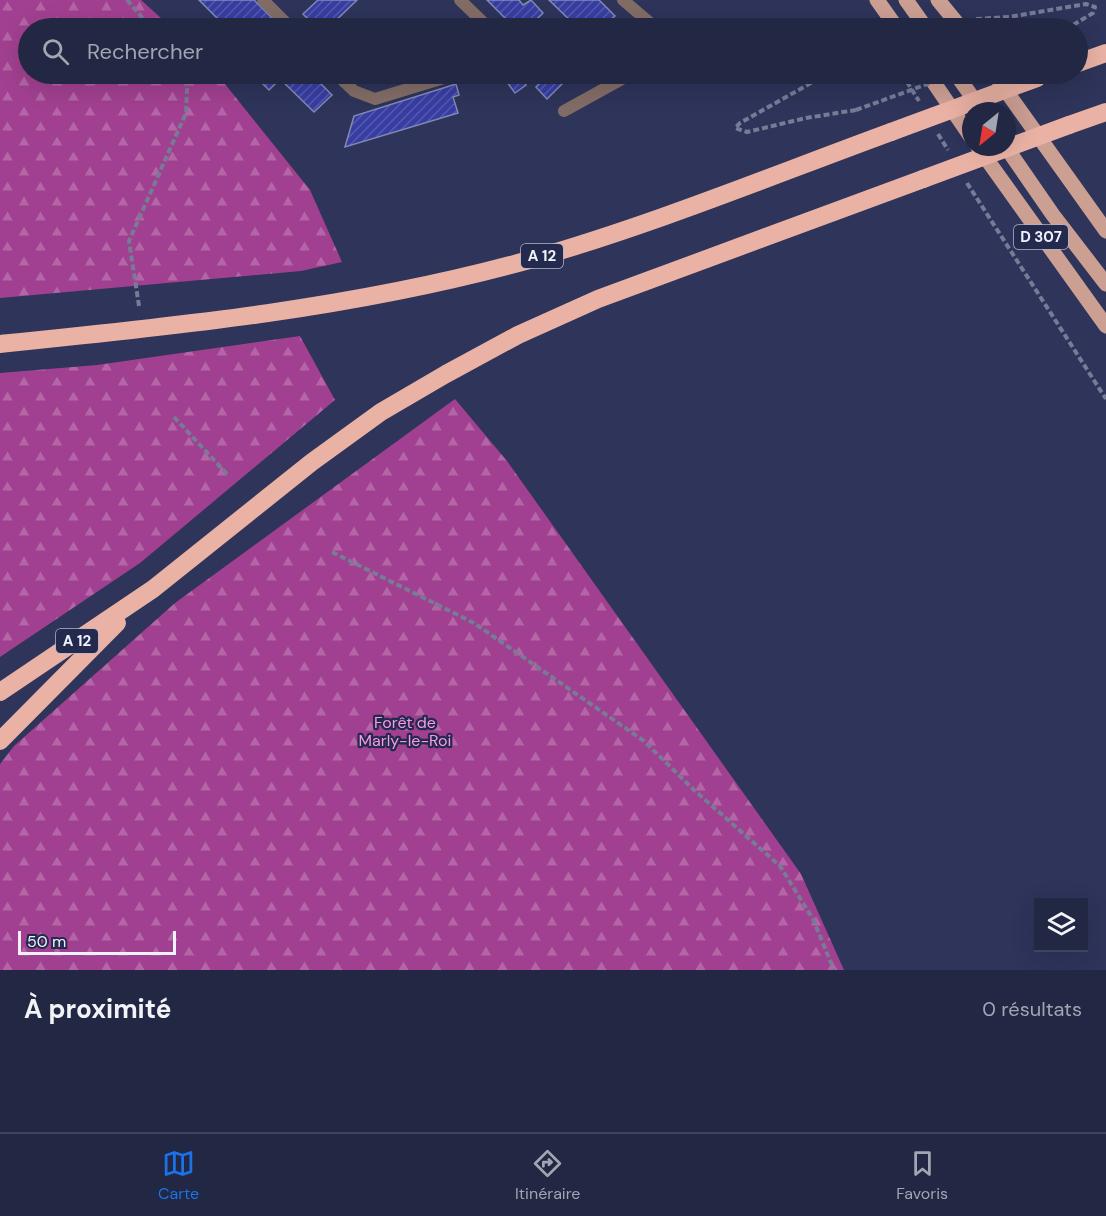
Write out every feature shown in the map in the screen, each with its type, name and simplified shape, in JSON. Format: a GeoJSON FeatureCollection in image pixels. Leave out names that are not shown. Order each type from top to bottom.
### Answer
{"type":"FeatureCollection","features":[{"type":"Feature","properties":{"kind":"highway"},"geometry":{"type":"LineString","coordinates":[[1088,59],[1106,53]]}},
{"type":"Feature","properties":{"kind":"highway","name":"A 12"},"geometry":{"type":"LineString","coordinates":[[0,344],[178,326],[284,311],[527,260],[608,236],[1021,84]]}},
{"type":"Feature","properties":{"kind":"highway","name":"A 12"},"geometry":{"type":"LineString","coordinates":[[0,692],[153,589],[312,462],[381,412],[518,335],[631,286],[1106,112]]}},
{"type":"Feature","properties":{"kind":"highway"},"geometry":{"type":"LineString","coordinates":[[0,741],[153,589]]}},
{"type":"Feature","properties":{"kind":"main road"},"geometry":{"type":"LineString","coordinates":[[877,0],[890,18]]}},
{"type":"Feature","properties":{"kind":"main road"},"geometry":{"type":"LineString","coordinates":[[906,0],[919,18]]}},
{"type":"Feature","properties":{"kind":"main road"},"geometry":{"type":"LineString","coordinates":[[938,0],[953,18]]}},
{"type":"Feature","properties":{"kind":"main road"},"geometry":{"type":"LineString","coordinates":[[935,84],[962,123]]}},
{"type":"Feature","properties":{"kind":"main road"},"geometry":{"type":"LineString","coordinates":[[963,84],[976,102]]}},
{"type":"Feature","properties":{"kind":"main road"},"geometry":{"type":"LineString","coordinates":[[1001,84],[1106,231]]}},
{"type":"Feature","properties":{"kind":"main road","name":"D 307"},"geometry":{"type":"LineString","coordinates":[[984,156],[1106,326]]}},
{"type":"Feature","properties":{"kind":"main road","name":"D 307"},"geometry":{"type":"LineString","coordinates":[[1012,156],[1053,215],[1106,284]]}},
{"type":"Feature","properties":{"kind":"lane"},"geometry":{"type":"LineString","coordinates":[[262,0],[281,18]]}},
{"type":"Feature","properties":{"kind":"lane"},"geometry":{"type":"LineString","coordinates":[[460,0],[479,18]]}},
{"type":"Feature","properties":{"kind":"lane"},"geometry":{"type":"LineString","coordinates":[[623,0],[644,18]]}},
{"type":"Feature","properties":{"kind":"lane"},"geometry":{"type":"LineString","coordinates":[[346,84],[354,92],[375,99],[424,84]]}},
{"type":"Feature","properties":{"kind":"lane"},"geometry":{"type":"LineString","coordinates":[[564,111],[613,84]]}},
{"type":"Feature","properties":{"kind":"path"},"geometry":{"type":"LineString","coordinates":[[128,0],[143,18]]}},
{"type":"Feature","properties":{"kind":"path"},"geometry":{"type":"LineString","coordinates":[[992,18],[1086,4],[1095,7],[1092,13],[1084,18]]}},
{"type":"Feature","properties":{"kind":"path"},"geometry":{"type":"LineString","coordinates":[[139,306],[129,241],[186,112],[186,84]]}},
{"type":"Feature","properties":{"kind":"path"},"geometry":{"type":"LineString","coordinates":[[809,84],[735,128],[747,132],[806,118],[856,110],[928,84]]}},
{"type":"Feature","properties":{"kind":"path"},"geometry":{"type":"LineString","coordinates":[[908,84],[920,104]]}},
{"type":"Feature","properties":{"kind":"path"},"geometry":{"type":"LineString","coordinates":[[933,125],[951,155]]}},
{"type":"Feature","properties":{"kind":"path"},"geometry":{"type":"LineString","coordinates":[[963,176],[1106,399]]}},
{"type":"Feature","properties":{"kind":"path"},"geometry":{"type":"LineString","coordinates":[[174,417],[227,474]]}},
{"type":"Feature","properties":{"kind":"path"},"geometry":{"type":"LineString","coordinates":[[332,552],[474,623],[644,741],[694,790],[780,866],[813,919],[834,970]]}},
{"type":"Feature","properties":{"kind":"green space"},"geometry":{"type":"Polygon","coordinates":[[[0,0],[141,0],[161,18],[18,18],[18,84],[225,84],[310,190],[342,262],[301,271],[0,298],[0,0]]]}},
{"type":"Feature","properties":{"kind":"green space"},"geometry":{"type":"Polygon","coordinates":[[[300,336],[335,400],[140,563],[0,657],[0,373],[97,365],[300,336]]]}},
{"type":"Feature","properties":{"kind":"green space","name":"Forêt de Marly-le-Roi"},"geometry":{"type":"Polygon","coordinates":[[[455,399],[507,461],[801,874],[844,970],[0,970],[0,764],[14,746],[175,603],[455,399]]]}},
{"type":"Feature","properties":{"kind":"building"},"geometry":{"type":"Polygon","coordinates":[[[199,0],[254,0],[272,18],[217,18],[199,0]]]}},
{"type":"Feature","properties":{"kind":"building"},"geometry":{"type":"Polygon","coordinates":[[[318,0],[357,0],[338,18],[307,18],[303,14],[318,0]]]}},
{"type":"Feature","properties":{"kind":"building"},"geometry":{"type":"Polygon","coordinates":[[[487,0],[519,0],[523,5],[531,0],[543,13],[538,18],[505,18],[487,0]]]}},
{"type":"Feature","properties":{"kind":"building"},"geometry":{"type":"Polygon","coordinates":[[[549,0],[599,0],[615,16],[613,18],[568,18],[549,0]]]}},
{"type":"Feature","properties":{"kind":"building"},"geometry":{"type":"Polygon","coordinates":[[[263,84],[275,84],[269,90],[263,84]]]}},
{"type":"Feature","properties":{"kind":"building"},"geometry":{"type":"Polygon","coordinates":[[[285,84],[321,84],[332,95],[314,112],[285,84]]]}},
{"type":"Feature","properties":{"kind":"building"},"geometry":{"type":"Polygon","coordinates":[[[456,84],[459,95],[453,97],[458,113],[345,147],[354,116],[456,84]]]}},
{"type":"Feature","properties":{"kind":"building"},"geometry":{"type":"Polygon","coordinates":[[[508,84],[525,84],[526,85],[515,93],[508,84]]]}},
{"type":"Feature","properties":{"kind":"building"},"geometry":{"type":"Polygon","coordinates":[[[539,84],[562,84],[547,99],[536,87],[539,84]]]}}]}
